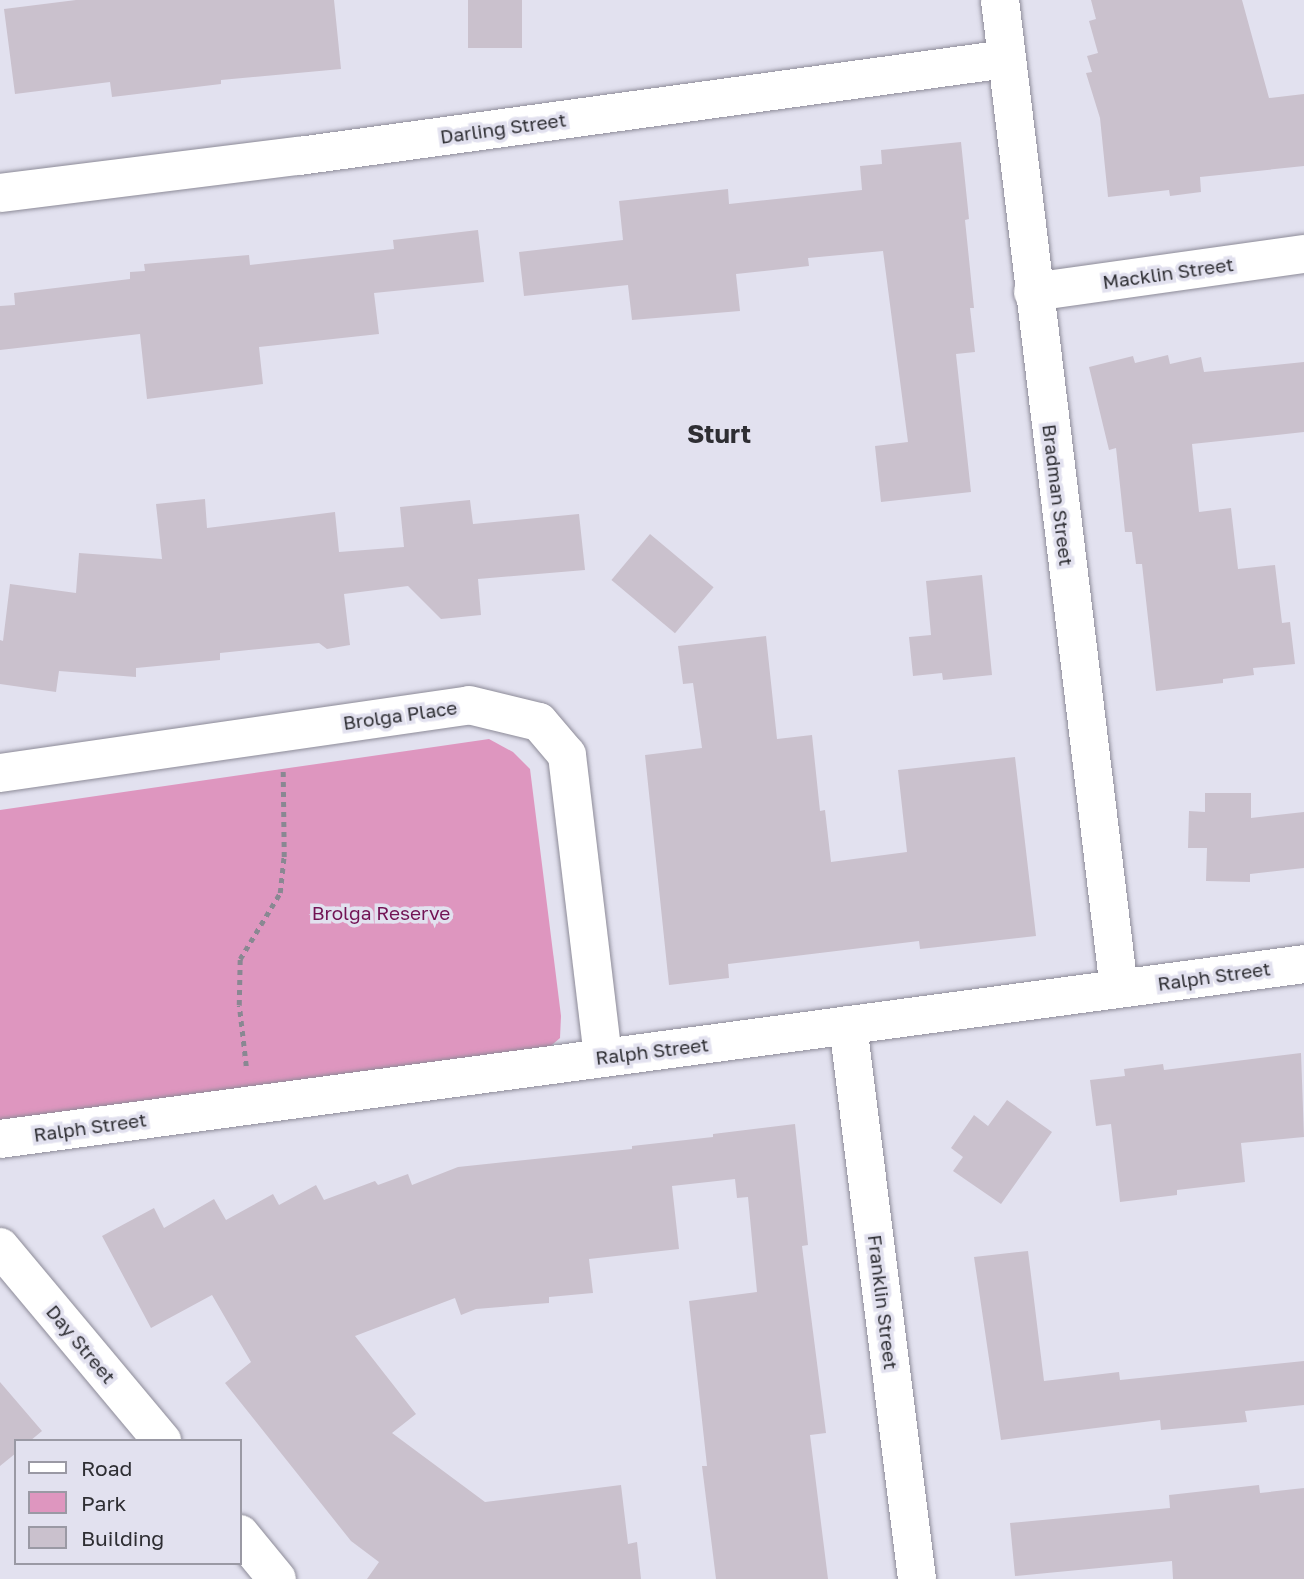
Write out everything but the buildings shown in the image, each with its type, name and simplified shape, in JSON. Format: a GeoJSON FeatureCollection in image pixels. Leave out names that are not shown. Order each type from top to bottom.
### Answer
{"type":"FeatureCollection","features":[{"type":"Feature","properties":{"kind":"street","name":"Bradman Street"},"geometry":{"type":"LineString","coordinates":[[1000,0],[1032,292],[1119,989]]}},
{"type":"Feature","properties":{"kind":"street","name":"Darling Street"},"geometry":{"type":"LineString","coordinates":[[0,193],[312,154],[1006,59]]}},
{"type":"Feature","properties":{"kind":"street","name":"Macklin Street"},"geometry":{"type":"LineString","coordinates":[[1032,292],[1304,254]]}},
{"type":"Feature","properties":{"kind":"street","name":"Brolga Place"},"geometry":{"type":"LineString","coordinates":[[0,773],[469,705],[539,722],[566,755],[603,1057]]}},
{"type":"Feature","properties":{"kind":"street","name":"Ralph Street"},"geometry":{"type":"LineString","coordinates":[[0,1139],[1304,964]]}},
{"type":"Feature","properties":{"kind":"street","name":"Franklin Street"},"geometry":{"type":"LineString","coordinates":[[848,1026],[917,1579]]}},
{"type":"Feature","properties":{"kind":"street","name":"Day Street"},"geometry":{"type":"LineString","coordinates":[[0,1247],[160,1439]]}},
{"type":"Feature","properties":{"kind":"street"},"geometry":{"type":"LineString","coordinates":[[242,1536],[277,1579]]}},
{"type":"Feature","properties":{"kind":"path"},"geometry":{"type":"LineString","coordinates":[[251,1105],[239,1005],[240,959],[280,893],[285,818],[282,732]]}},
{"type":"Feature","properties":{"kind":"green space","name":"Brolga Reserve"},"geometry":{"type":"Polygon","coordinates":[[[489,739],[513,752],[530,769],[561,1016],[560,1038],[546,1050],[0,1120],[0,810],[489,739]]]}},
{"type":"Feature","properties":{"kind":"district","name":"Sturt"},"geometry":{"type":"Point","coordinates":[719,434]}}]}
